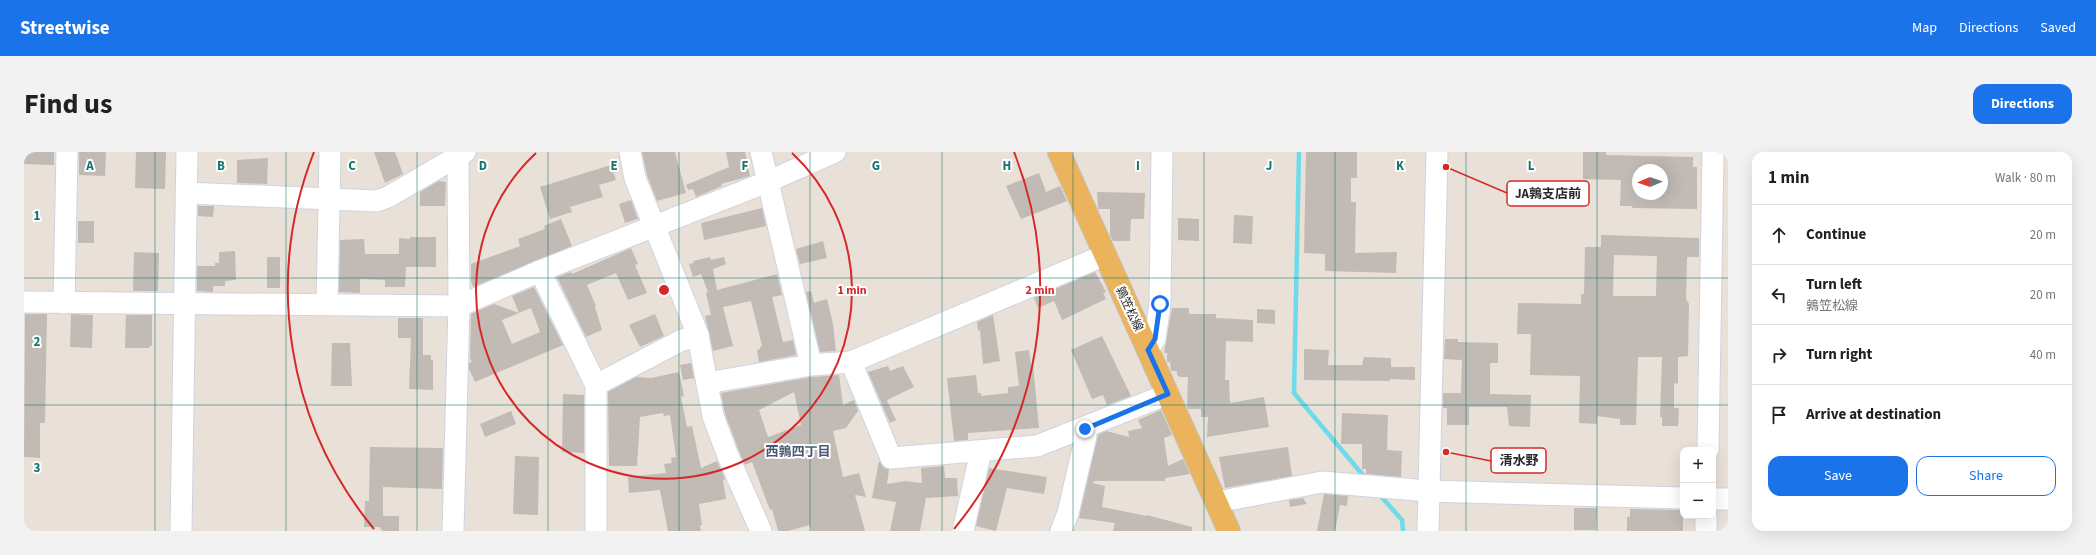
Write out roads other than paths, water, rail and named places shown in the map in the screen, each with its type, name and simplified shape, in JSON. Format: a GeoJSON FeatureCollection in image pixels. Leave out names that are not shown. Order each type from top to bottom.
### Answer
{"type":"FeatureCollection","features":[{"type":"Feature","properties":{"kind":"main road","name":"鶉笠松線"},"geometry":{"type":"LineString","coordinates":[[1058,152],[1229,531]]}},
{"type":"Feature","properties":{"kind":"street"},"geometry":{"type":"LineString","coordinates":[[64,303],[67,152]]}},
{"type":"Feature","properties":{"kind":"street"},"geometry":{"type":"LineString","coordinates":[[181,531],[186,193],[188,152]]}},
{"type":"Feature","properties":{"kind":"street"},"geometry":{"type":"LineString","coordinates":[[327,304],[330,152]]}},
{"type":"Feature","properties":{"kind":"street"},"geometry":{"type":"LineString","coordinates":[[630,152],[635,178],[698,335],[713,416],[728,456],[761,531]]}},
{"type":"Feature","properties":{"kind":"street"},"geometry":{"type":"LineString","coordinates":[[762,152],[767,182],[811,365]]}},
{"type":"Feature","properties":{"kind":"street"},"geometry":{"type":"LineString","coordinates":[[24,302],[459,306],[540,271],[767,182],[836,152]]}},
{"type":"Feature","properties":{"kind":"street"},"geometry":{"type":"LineString","coordinates":[[1148,350],[1155,339],[1160,304],[1162,152]]}},
{"type":"Feature","properties":{"kind":"street"},"geometry":{"type":"LineString","coordinates":[[1428,531],[1437,152]]}},
{"type":"Feature","properties":{"kind":"street"},"geometry":{"type":"LineString","coordinates":[[1708,447],[1713,152]]}},
{"type":"Feature","properties":{"kind":"street"},"geometry":{"type":"LineString","coordinates":[[186,193],[377,201],[388,197],[462,154]]}},
{"type":"Feature","properties":{"kind":"street"},"geometry":{"type":"LineString","coordinates":[[454,531],[462,154]]}},
{"type":"Feature","properties":{"kind":"street"},"geometry":{"type":"LineString","coordinates":[[707,383],[811,365],[850,362],[1105,255]]}},
{"type":"Feature","properties":{"kind":"street"},"geometry":{"type":"LineString","coordinates":[[540,271],[596,385],[596,531]]}},
{"type":"Feature","properties":{"kind":"street"},"geometry":{"type":"LineString","coordinates":[[596,385],[680,341],[698,335]]}},
{"type":"Feature","properties":{"kind":"street"},"geometry":{"type":"LineString","coordinates":[[850,362],[892,458],[1037,446],[1085,429],[1168,394]]}},
{"type":"Feature","properties":{"kind":"street"},"geometry":{"type":"LineString","coordinates":[[1061,531],[1068,513],[1086,436],[1085,429]]}},
{"type":"Feature","properties":{"kind":"street"},"geometry":{"type":"LineString","coordinates":[[963,531],[981,451]]}},
{"type":"Feature","properties":{"kind":"street"},"geometry":{"type":"LineString","coordinates":[[1217,502],[1322,482],[1428,492],[1680,498]]}},
{"type":"Feature","properties":{"kind":"street"},"geometry":{"type":"LineString","coordinates":[[1716,499],[1728,499]]}},
{"type":"Feature","properties":{"kind":"street"},"geometry":{"type":"LineString","coordinates":[[1706,519],[1706,531]]}},
{"type":"Feature","properties":{"kind":"waterway"},"geometry":{"type":"LineString","coordinates":[[1299,152],[1294,393],[1367,480]]}},
{"type":"Feature","properties":{"kind":"waterway"},"geometry":{"type":"LineString","coordinates":[[1378,493],[1402,520],[1403,531]]}},
{"type":"Feature","properties":{"kind":"place","name":"JA鶉支店前"},"geometry":{"type":"Point","coordinates":[1446,167]}},
{"type":"Feature","properties":{"kind":"place","name":"清水野"},"geometry":{"type":"Point","coordinates":[1446,452]}},
{"type":"Feature","properties":{"kind":"district","name":"西鶉四丁目"},"geometry":{"type":"Point","coordinates":[798,452]}}]}
